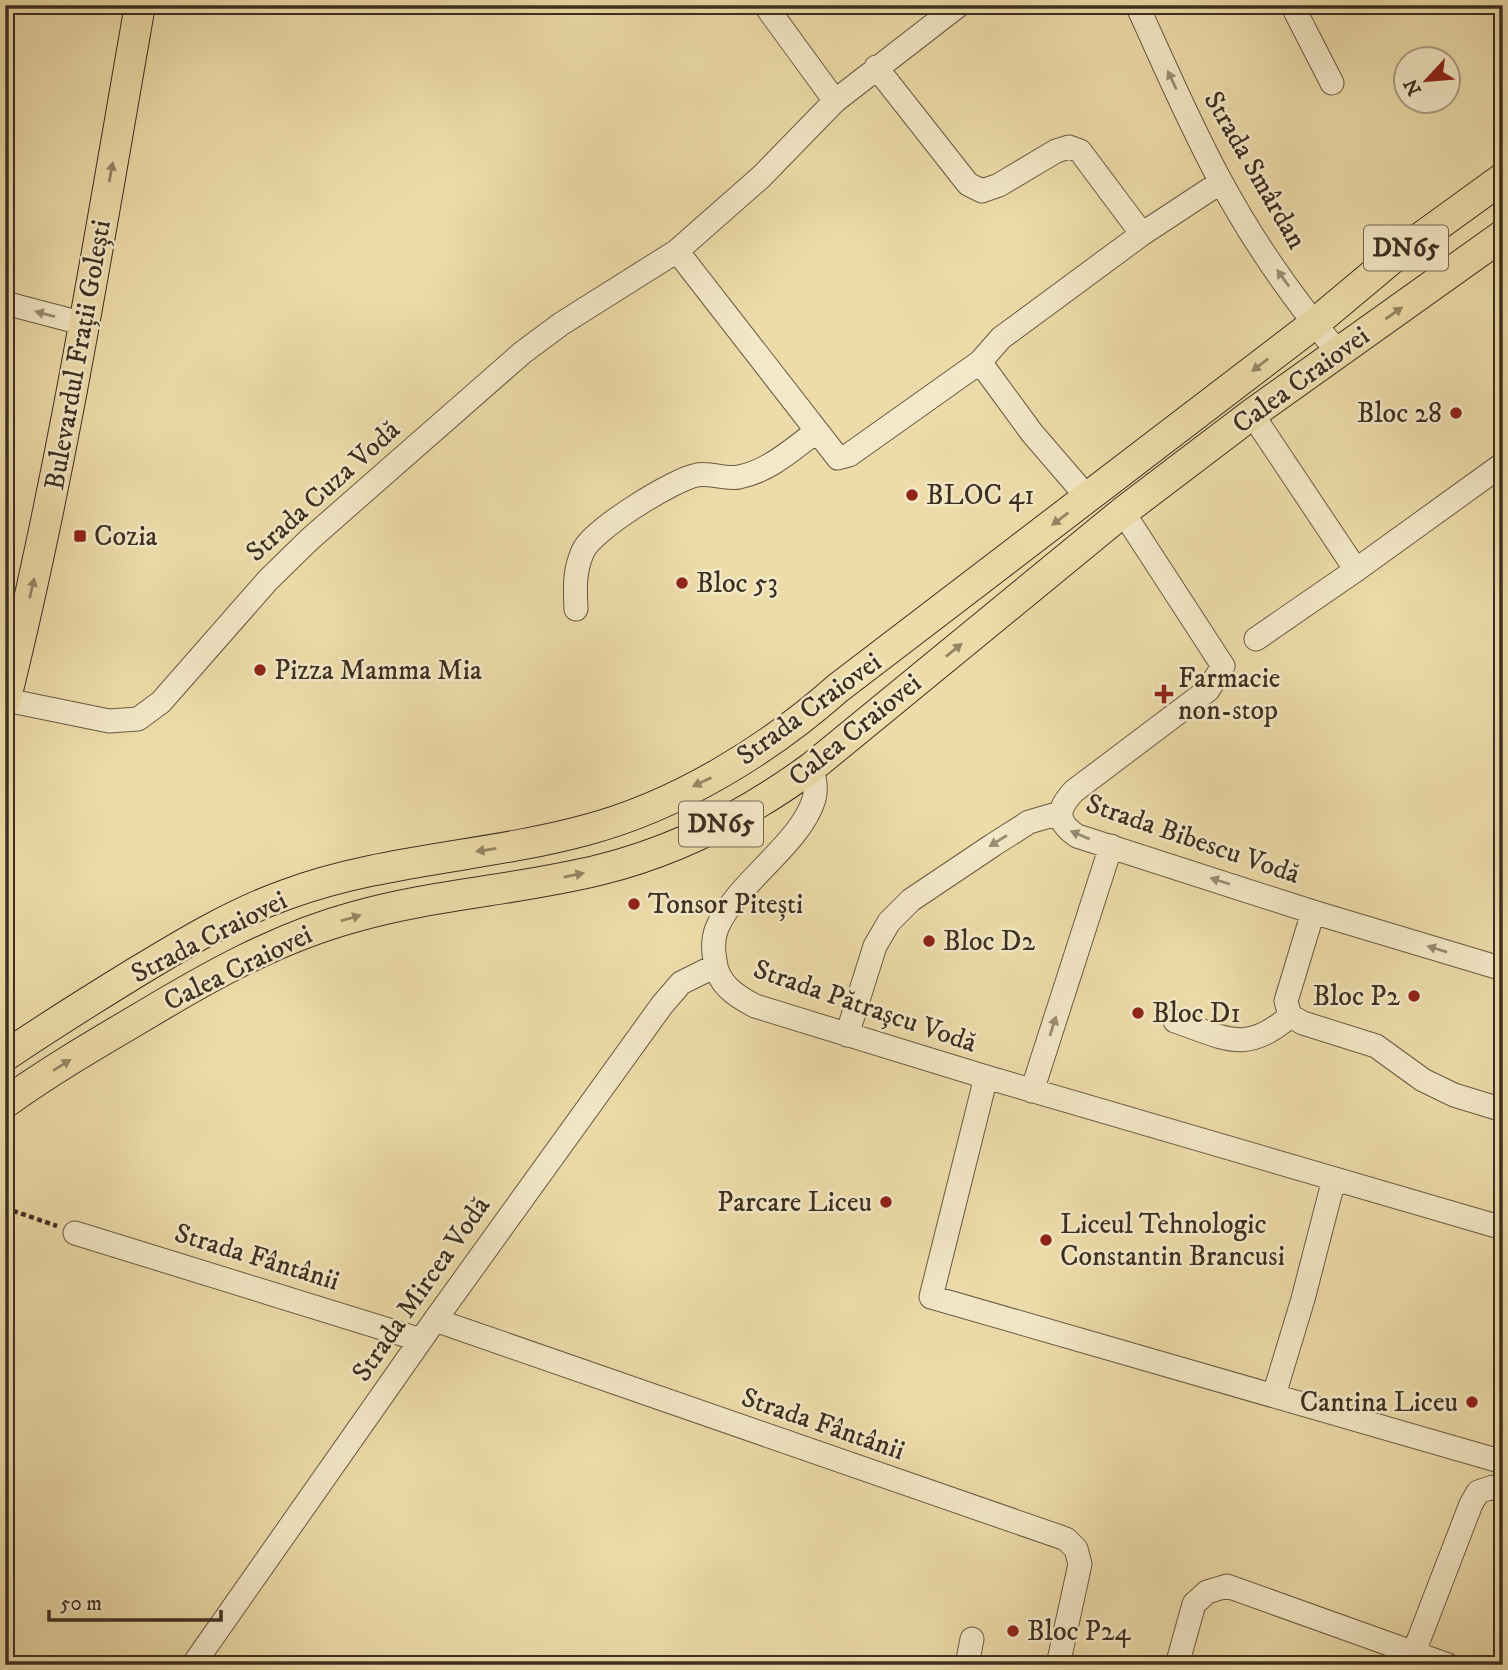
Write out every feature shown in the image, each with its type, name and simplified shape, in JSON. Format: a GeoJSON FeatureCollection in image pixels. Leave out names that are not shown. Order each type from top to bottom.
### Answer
{"type":"FeatureCollection","features":[{"type":"Feature","properties":{"kind":"main road","name":"Bulevardul Frații Golești"},"geometry":{"type":"LineString","coordinates":[[6,701],[44,540],[85,324],[139,5]]}},
{"type":"Feature","properties":{"kind":"main road","name":"Calea Craiovei"},"geometry":{"type":"LineString","coordinates":[[1314,324],[1394,257],[1503,178]]}},
{"type":"Feature","properties":{"kind":"main road","name":"Calea Craiovei"},"geometry":{"type":"LineString","coordinates":[[5,1103],[100,1042],[216,973],[301,934],[354,917],[426,900],[599,870],[659,852],[701,835],[744,812],[812,766],[1123,512],[1252,414],[1503,234]]}},
{"type":"Feature","properties":{"kind":"main road","name":"Strada Craiovei"},"geometry":{"type":"LineString","coordinates":[[5,1056],[72,1011],[195,937],[286,895],[388,866],[522,844],[587,830],[665,800],[723,771],[802,720],[838,688],[1314,324]]}},
{"type":"Feature","properties":{"kind":"main road"},"geometry":{"type":"LineString","coordinates":[[5,1028],[32,1026],[72,1011]]}},
{"type":"Feature","properties":{"kind":"street"},"geometry":{"type":"LineString","coordinates":[[765,5],[835,101]]}},
{"type":"Feature","properties":{"kind":"street","name":"Strada Cuza Vodă"},"geometry":{"type":"LineString","coordinates":[[6,701],[110,721],[138,719],[161,702],[268,580],[310,539],[522,353],[561,324],[677,251],[761,177],[835,101],[959,5]]}},
{"type":"Feature","properties":{"kind":"street","name":"Strada Smârdan"},"geometry":{"type":"LineString","coordinates":[[1137,5],[1221,182],[1259,246],[1314,324],[1338,352]]}},
{"type":"Feature","properties":{"kind":"street"},"geometry":{"type":"LineString","coordinates":[[1292,5],[1332,83]]}},
{"type":"Feature","properties":{"kind":"street"},"geometry":{"type":"LineString","coordinates":[[876,67],[968,184],[982,191],[999,185],[1056,151],[1069,147],[1080,151],[1142,234]]}},
{"type":"Feature","properties":{"kind":"street"},"geometry":{"type":"LineString","coordinates":[[677,251],[838,458],[849,455],[979,362],[1001,338],[1142,234],[1221,182]]}},
{"type":"Feature","properties":{"kind":"street"},"geometry":{"type":"LineString","coordinates":[[5,303],[85,324]]}},
{"type":"Feature","properties":{"kind":"street"},"geometry":{"type":"LineString","coordinates":[[979,362],[1032,433],[1088,498]]}},
{"type":"Feature","properties":{"kind":"street"},"geometry":{"type":"LineString","coordinates":[[1252,414],[1356,570]]}},
{"type":"Feature","properties":{"kind":"street"},"geometry":{"type":"LineString","coordinates":[[576,609],[575,576],[584,548],[608,524],[662,490],[697,475],[738,478],[770,466],[817,431]]}},
{"type":"Feature","properties":{"kind":"street"},"geometry":{"type":"LineString","coordinates":[[1256,639],[1503,464]]}},
{"type":"Feature","properties":{"kind":"street","name":"Strada Bibescu Vodă"},"geometry":{"type":"LineString","coordinates":[[1123,512],[1223,666],[1208,690],[1063,802],[1060,813],[1065,828],[1077,836],[1313,912],[1503,969]]}},
{"type":"Feature","properties":{"kind":"street","name":"Strada Pătrașcu Vodă"},"geometry":{"type":"LineString","coordinates":[[812,766],[816,786],[808,813],[716,929],[713,947],[715,966],[722,981],[736,996],[755,1006],[1032,1091],[1503,1228]]}},
{"type":"Feature","properties":{"kind":"street"},"geometry":{"type":"LineString","coordinates":[[847,1035],[875,946],[888,922],[911,900],[993,845],[1030,822],[1060,813]]}},
{"type":"Feature","properties":{"kind":"street"},"geometry":{"type":"LineString","coordinates":[[1032,1091],[1111,846]]}},
{"type":"Feature","properties":{"kind":"street"},"geometry":{"type":"LineString","coordinates":[[1313,912],[1286,1001],[1290,1016],[1303,1023],[1376,1046],[1423,1080],[1454,1095],[1503,1110]]}},
{"type":"Feature","properties":{"kind":"street","name":"Strada Mircea Vodă"},"geometry":{"type":"LineString","coordinates":[[193,1665],[435,1320],[662,1005],[681,983],[715,966]]}},
{"type":"Feature","properties":{"kind":"street"},"geometry":{"type":"LineString","coordinates":[[1175,1021],[1241,1041],[1266,1034],[1290,1016]]}},
{"type":"Feature","properties":{"kind":"street"},"geometry":{"type":"LineString","coordinates":[[986,1077],[931,1297],[1503,1462]]}},
{"type":"Feature","properties":{"kind":"street"},"geometry":{"type":"LineString","coordinates":[[1274,1395],[1303,1299],[1334,1179]]}},
{"type":"Feature","properties":{"kind":"street","name":"Strada Fântânii"},"geometry":{"type":"LineString","coordinates":[[75,1233],[421,1340]]}},
{"type":"Feature","properties":{"kind":"street","name":"Strada Fântânii"},"geometry":{"type":"LineString","coordinates":[[435,1320],[1066,1539],[1076,1549],[1080,1564],[1058,1665]]}},
{"type":"Feature","properties":{"kind":"street"},"geometry":{"type":"LineString","coordinates":[[1412,1659],[1471,1504],[1478,1492],[1493,1488],[1503,1491]]}},
{"type":"Feature","properties":{"kind":"street"},"geometry":{"type":"LineString","coordinates":[[1177,1665],[1194,1604],[1207,1592],[1227,1586],[1412,1659],[1448,1665]]}},
{"type":"Feature","properties":{"kind":"street"},"geometry":{"type":"LineString","coordinates":[[967,1665],[972,1639]]}},
{"type":"Feature","properties":{"kind":"path"},"geometry":{"type":"LineString","coordinates":[[5,1208],[75,1233]]}},
{"type":"Feature","properties":{"kind":"place","name":"Bloc 28"},"geometry":{"type":"Point","coordinates":[1456,413]}},
{"type":"Feature","properties":{"kind":"place","name":"BLOC 41"},"geometry":{"type":"Point","coordinates":[912,495]}},
{"type":"Feature","properties":{"kind":"place","name":"Cozia"},"geometry":{"type":"Point","coordinates":[80,536]}},
{"type":"Feature","properties":{"kind":"place","name":"Bloc 53"},"geometry":{"type":"Point","coordinates":[682,583]}},
{"type":"Feature","properties":{"kind":"place","name":"Pizza Mamma Mia"},"geometry":{"type":"Point","coordinates":[260,670]}},
{"type":"Feature","properties":{"kind":"place","name":"Farmacie non-stop"},"geometry":{"type":"Point","coordinates":[1164,694]}},
{"type":"Feature","properties":{"kind":"place","name":"Tonsor Pitești"},"geometry":{"type":"Point","coordinates":[634,904]}},
{"type":"Feature","properties":{"kind":"place","name":"Bloc D2"},"geometry":{"type":"Point","coordinates":[929,941]}},
{"type":"Feature","properties":{"kind":"place","name":"Bloc P2"},"geometry":{"type":"Point","coordinates":[1414,996]}},
{"type":"Feature","properties":{"kind":"place","name":"Bloc D1"},"geometry":{"type":"Point","coordinates":[1138,1013]}},
{"type":"Feature","properties":{"kind":"place","name":"Parcare Liceu"},"geometry":{"type":"Point","coordinates":[886,1202]}},
{"type":"Feature","properties":{"kind":"place","name":"Liceul Tehnologic Constantin Brancusi"},"geometry":{"type":"Point","coordinates":[1046,1240]}},
{"type":"Feature","properties":{"kind":"place","name":"Cantina Liceu"},"geometry":{"type":"Point","coordinates":[1472,1402]}},
{"type":"Feature","properties":{"kind":"place","name":"Bloc P24"},"geometry":{"type":"Point","coordinates":[1013,1631]}}]}
